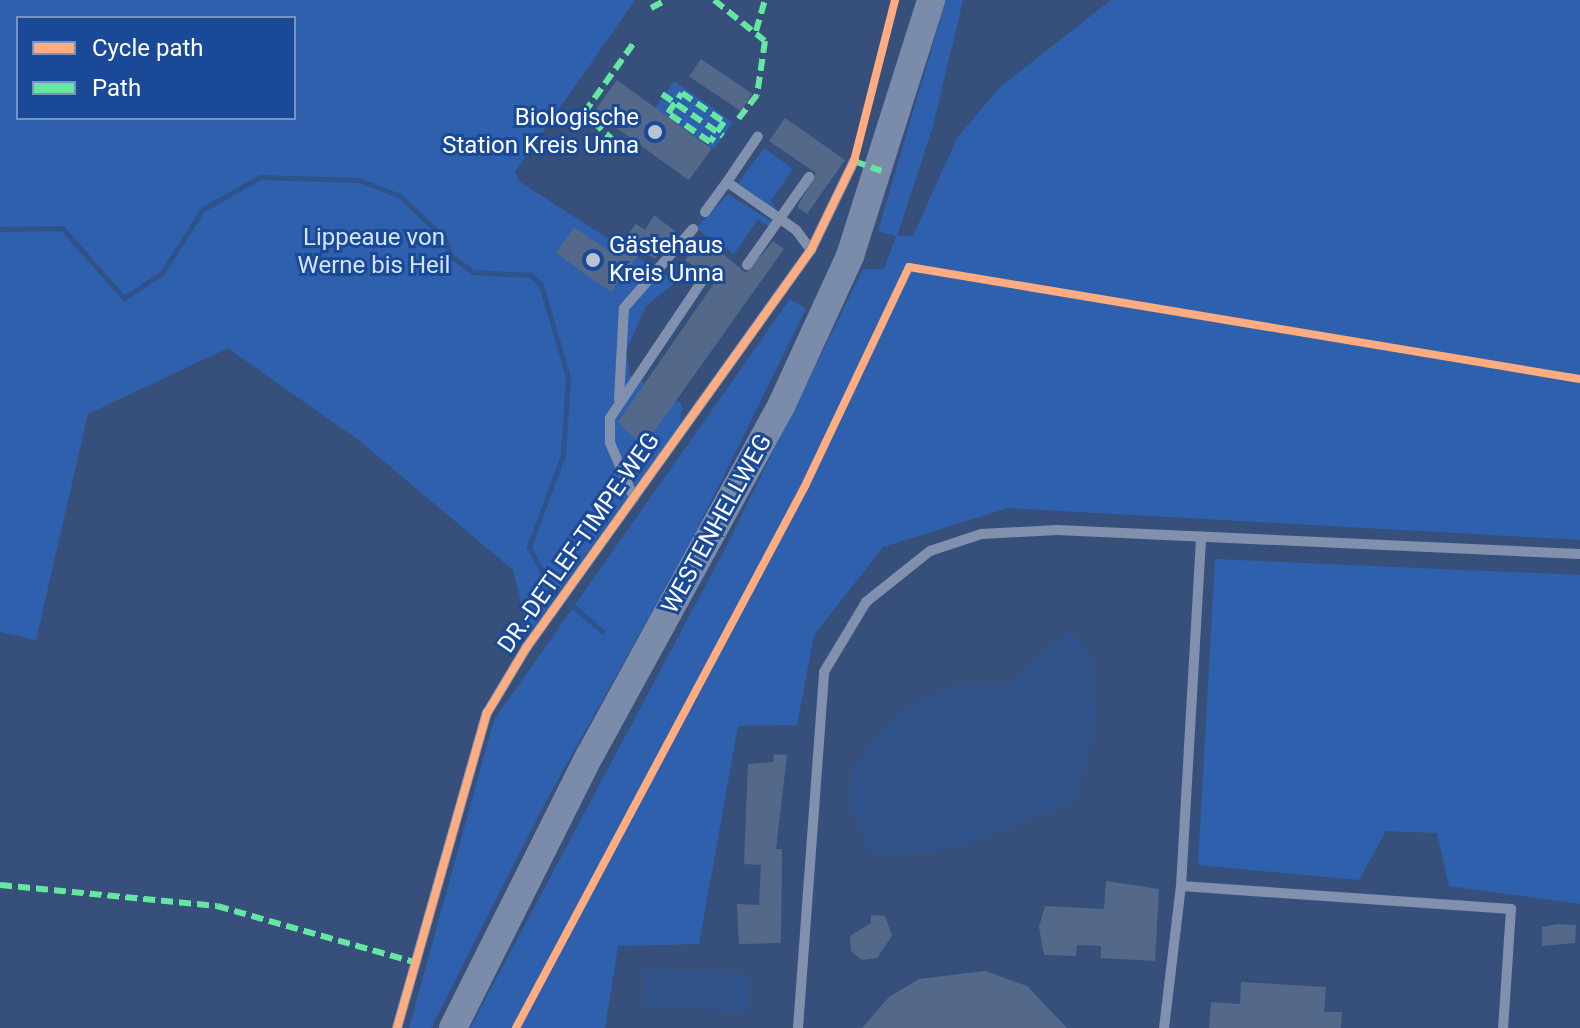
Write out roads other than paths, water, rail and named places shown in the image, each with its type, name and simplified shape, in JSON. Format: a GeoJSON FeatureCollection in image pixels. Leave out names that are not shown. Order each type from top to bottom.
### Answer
{"type":"FeatureCollection","features":[{"type":"Feature","properties":{"kind":"main road","name":"WESTENHELLWEG"},"geometry":{"type":"LineString","coordinates":[[453,1028],[590,755],[794,377],[850,256],[931,0]]}},
{"type":"Feature","properties":{"kind":"lane"},"geometry":{"type":"LineString","coordinates":[[705,212],[758,136]]}},
{"type":"Feature","properties":{"kind":"lane","name":"DR.-DETLEF-TIMPE-WEG"},"geometry":{"type":"LineString","coordinates":[[397,1028],[487,713],[526,648],[811,250],[854,161]]}},
{"type":"Feature","properties":{"kind":"lane"},"geometry":{"type":"LineString","coordinates":[[747,265],[809,177]]}},
{"type":"Feature","properties":{"kind":"lane"},"geometry":{"type":"LineString","coordinates":[[727,182],[779,219],[811,250]]}},
{"type":"Feature","properties":{"kind":"lane"},"geometry":{"type":"LineString","coordinates":[[618,405],[624,308],[693,229]]}},
{"type":"Feature","properties":{"kind":"lane"},"geometry":{"type":"LineString","coordinates":[[634,498],[610,443],[610,418],[704,278]]}},
{"type":"Feature","properties":{"kind":"lane"},"geometry":{"type":"LineString","coordinates":[[798,1028],[824,672],[866,602],[930,551],[981,534],[1057,530],[1580,554]]}},
{"type":"Feature","properties":{"kind":"lane"},"geometry":{"type":"LineString","coordinates":[[1164,1028],[1181,886],[1201,537]]}},
{"type":"Feature","properties":{"kind":"lane"},"geometry":{"type":"LineString","coordinates":[[1181,886],[1511,909],[1503,1028]]}},
{"type":"Feature","properties":{"kind":"waterway"},"geometry":{"type":"LineString","coordinates":[[0,229],[62,228],[124,298],[162,273],[203,209],[260,177],[359,180],[400,196],[444,238],[451,256],[473,272],[531,275],[541,285],[568,377],[563,455],[529,547],[551,588],[602,631]]}},
{"type":"Feature","properties":{"kind":"place","name":"Biologische Station Kreis Unna"},"geometry":{"type":"Point","coordinates":[655,132]}},
{"type":"Feature","properties":{"kind":"place","name":"Gästehaus Kreis Unna"},"geometry":{"type":"Point","coordinates":[593,260]}},
{"type":"Feature","properties":{"kind":"park label","name":"Lippeaue von Werne bis Heil"},"geometry":{"type":"Point","coordinates":[374,252]}}]}
